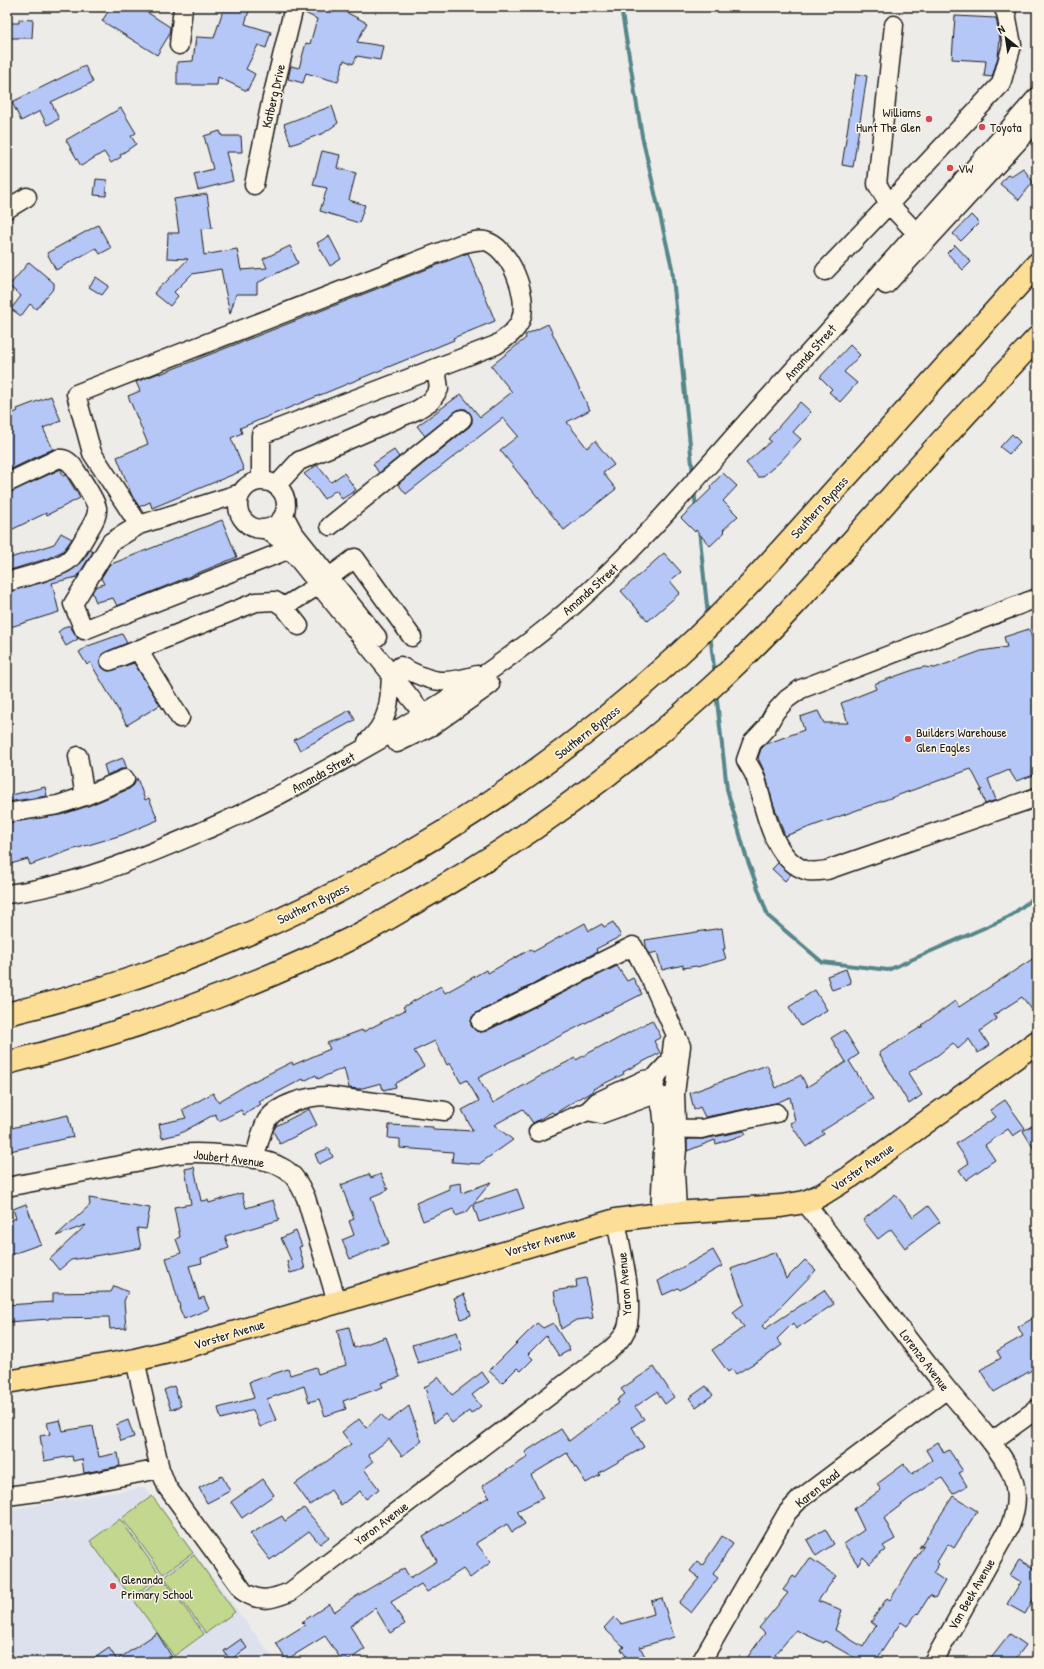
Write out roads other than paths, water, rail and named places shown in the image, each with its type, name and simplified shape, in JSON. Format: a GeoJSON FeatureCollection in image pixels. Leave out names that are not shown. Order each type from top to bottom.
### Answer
{"type":"FeatureCollection","features":[{"type":"Feature","properties":{"kind":"main road","name":"Southern Bypass"},"geometry":{"type":"LineString","coordinates":[[7,1014],[106,986],[192,957],[240,938],[331,895],[400,859],[485,806],[540,769],[618,708],[681,652],[740,594],[1037,264]]}},
{"type":"Feature","properties":{"kind":"main road"},"geometry":{"type":"LineString","coordinates":[[7,1063],[67,1048],[129,1029],[218,997],[283,970],[360,934],[464,875],[513,844],[649,742],[726,674],[806,593],[913,472],[1037,338]]}},
{"type":"Feature","properties":{"kind":"main road","name":"Vorster Avenue"},"geometry":{"type":"LineString","coordinates":[[7,1382],[135,1360],[172,1351],[616,1220],[668,1213],[775,1207],[805,1202],[827,1192],[850,1177],[1037,1042]]}},
{"type":"Feature","properties":{"kind":"street"},"geometry":{"type":"LineString","coordinates":[[179,45],[183,7]]}},
{"type":"Feature","properties":{"kind":"street","name":"Katberg Drive"},"geometry":{"type":"LineString","coordinates":[[254,185],[271,102],[294,7]]}},
{"type":"Feature","properties":{"kind":"street"},"geometry":{"type":"LineString","coordinates":[[825,271],[1001,84],[1012,45],[1006,13],[1003,7]]}},
{"type":"Feature","properties":{"kind":"street"},"geometry":{"type":"LineString","coordinates":[[894,25],[876,184],[888,204],[921,238]]}},
{"type":"Feature","properties":{"kind":"street","name":"Amanda Street"},"geometry":{"type":"LineString","coordinates":[[7,902],[46,895],[86,885],[177,850],[260,813],[337,772],[509,671],[584,610],[620,577],[921,238],[1037,97]]}},
{"type":"Feature","properties":{"kind":"street","name":"Amanda Street"},"geometry":{"type":"LineString","coordinates":[[7,894],[45,888],[81,879],[145,856],[247,812],[291,790],[355,754],[433,717],[490,671],[550,626],[615,568],[921,238],[1037,121]]}},
{"type":"Feature","properties":{"kind":"street"},"geometry":{"type":"LineString","coordinates":[[7,209],[27,197]]}},
{"type":"Feature","properties":{"kind":"street"},"geometry":{"type":"LineString","coordinates":[[139,525],[92,453],[76,394],[461,244],[484,240],[493,244],[506,257],[522,291],[521,318],[512,333],[496,345],[261,435],[268,483]]}},
{"type":"Feature","properties":{"kind":"street"},"geometry":{"type":"LineString","coordinates":[[268,483],[299,461],[417,410],[431,401],[439,389],[436,368]]}},
{"type":"Feature","properties":{"kind":"street"},"geometry":{"type":"LineString","coordinates":[[330,526],[462,419]]}},
{"type":"Feature","properties":{"kind":"street"},"geometry":{"type":"LineString","coordinates":[[7,483],[56,459],[62,458],[67,460],[72,465],[96,504],[97,512],[85,538],[69,560],[51,568],[7,582]]}},
{"type":"Feature","properties":{"kind":"street"},"geometry":{"type":"LineString","coordinates":[[253,482],[268,483],[282,492],[286,499],[284,515],[273,527],[266,529],[250,527],[240,516],[237,508],[241,493],[253,482]]}},
{"type":"Feature","properties":{"kind":"street"},"geometry":{"type":"LineString","coordinates":[[241,493],[139,525],[111,542],[73,604],[84,630],[290,549]]}},
{"type":"Feature","properties":{"kind":"street"},"geometry":{"type":"LineString","coordinates":[[284,515],[324,581],[433,717]]}},
{"type":"Feature","properties":{"kind":"street"},"geometry":{"type":"LineString","coordinates":[[266,529],[286,544],[324,581]]}},
{"type":"Feature","properties":{"kind":"street"},"geometry":{"type":"LineString","coordinates":[[284,607],[324,581],[355,558],[412,637]]}},
{"type":"Feature","properties":{"kind":"street"},"geometry":{"type":"LineString","coordinates":[[1037,598],[801,689],[787,699],[775,712],[766,728],[752,743],[746,760],[756,777],[762,803],[778,846],[797,866],[810,871],[827,870],[1037,798]]}},
{"type":"Feature","properties":{"kind":"street"},"geometry":{"type":"LineString","coordinates":[[110,661],[256,602],[274,601],[284,607],[299,626]]}},
{"type":"Feature","properties":{"kind":"street"},"geometry":{"type":"LineString","coordinates":[[138,650],[180,718]]}},
{"type":"Feature","properties":{"kind":"street"},"geometry":{"type":"LineString","coordinates":[[396,670],[422,678],[445,682],[459,680],[490,671]]}},
{"type":"Feature","properties":{"kind":"street"},"geometry":{"type":"LineString","coordinates":[[355,754],[376,734],[386,717],[396,670]]}},
{"type":"Feature","properties":{"kind":"street"},"geometry":{"type":"LineString","coordinates":[[78,756],[85,796]]}},
{"type":"Feature","properties":{"kind":"street"},"geometry":{"type":"LineString","coordinates":[[7,813],[58,805],[85,796],[125,779]]}},
{"type":"Feature","properties":{"kind":"street"},"geometry":{"type":"LineString","coordinates":[[481,1022],[633,946],[660,980],[674,1031],[681,1046],[670,1128],[668,1213]]}},
{"type":"Feature","properties":{"kind":"street"},"geometry":{"type":"LineString","coordinates":[[538,1132],[588,1111],[601,1114],[633,1094],[657,1082],[671,1060],[674,1031]]}},
{"type":"Feature","properties":{"kind":"street"},"geometry":{"type":"LineString","coordinates":[[657,1082],[666,1098],[676,1086]]}},
{"type":"Feature","properties":{"kind":"street"},"geometry":{"type":"LineString","coordinates":[[657,1082],[662,1109],[670,1128]]}},
{"type":"Feature","properties":{"kind":"street"},"geometry":{"type":"LineString","coordinates":[[254,1159],[267,1121],[274,1113],[285,1106],[302,1099],[316,1096],[327,1096],[445,1111]]}},
{"type":"Feature","properties":{"kind":"street"},"geometry":{"type":"LineString","coordinates":[[670,1128],[701,1129],[776,1113]]}},
{"type":"Feature","properties":{"kind":"street","name":"Joubert Avenue"},"geometry":{"type":"LineString","coordinates":[[7,1187],[177,1154],[196,1152],[254,1159],[280,1166],[294,1176],[300,1185],[312,1217],[337,1302]]}},
{"type":"Feature","properties":{"kind":"street","name":"Lorenzo Avenue"},"geometry":{"type":"LineString","coordinates":[[805,1202],[947,1389],[1004,1461],[1014,1482],[1016,1495],[1016,1509],[1010,1526]]}},
{"type":"Feature","properties":{"kind":"street","name":"Yaron Avenue"},"geometry":{"type":"LineString","coordinates":[[135,1360],[160,1468],[167,1487],[244,1592],[252,1597],[269,1599],[290,1592],[611,1349],[619,1341],[628,1324],[629,1303],[625,1268],[616,1220]]}},
{"type":"Feature","properties":{"kind":"street","name":"Karen Road"},"geometry":{"type":"LineString","coordinates":[[701,1662],[787,1513],[800,1499],[947,1389]]}},
{"type":"Feature","properties":{"kind":"street"},"geometry":{"type":"LineString","coordinates":[[990,1442],[1037,1408]]}},
{"type":"Feature","properties":{"kind":"street"},"geometry":{"type":"LineString","coordinates":[[7,1496],[52,1490],[160,1468]]}},
{"type":"Feature","properties":{"kind":"street","name":"Van Beek Avenue"},"geometry":{"type":"LineString","coordinates":[[933,1662],[1010,1526]]}},
{"type":"Feature","properties":{"kind":"waterway"},"geometry":{"type":"LineString","coordinates":[[621,7],[642,136],[672,268],[693,474]]}},
{"type":"Feature","properties":{"kind":"waterway"},"geometry":{"type":"LineString","coordinates":[[694,489],[696,508]]}},
{"type":"Feature","properties":{"kind":"waterway"},"geometry":{"type":"LineString","coordinates":[[699,529],[708,616]]}},
{"type":"Feature","properties":{"kind":"waterway"},"geometry":{"type":"LineString","coordinates":[[710,634],[715,675]]}},
{"type":"Feature","properties":{"kind":"waterway"},"geometry":{"type":"LineString","coordinates":[[716,692],[727,789],[746,856],[768,916],[822,962],[888,970],[1009,917],[1037,895]]}},
{"type":"Feature","properties":{"kind":"place","name":"Williams Hunt The Glen"},"geometry":{"type":"Point","coordinates":[929,119]}},
{"type":"Feature","properties":{"kind":"place","name":"Toyota"},"geometry":{"type":"Point","coordinates":[982,127]}},
{"type":"Feature","properties":{"kind":"place","name":"VW"},"geometry":{"type":"Point","coordinates":[950,168]}},
{"type":"Feature","properties":{"kind":"place","name":"Builders Warehouse Glen Eagles"},"geometry":{"type":"Point","coordinates":[908,739]}},
{"type":"Feature","properties":{"kind":"place","name":"Glenanda Primary School"},"geometry":{"type":"Point","coordinates":[113,1586]}}]}
